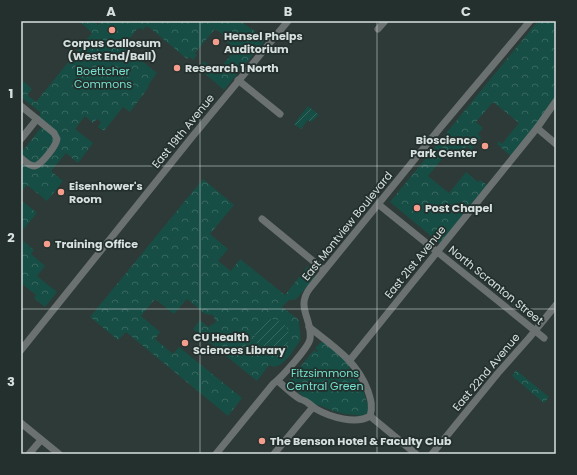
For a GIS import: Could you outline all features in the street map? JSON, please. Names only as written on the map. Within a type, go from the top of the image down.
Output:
[{"type":"street","name":"East 19th Avenue","points":[[21,350],[238,80],[288,21]]},
{"type":"street","points":[[378,29],[385,21]]},
{"type":"street","name":"East Montview Boulevard","points":[[216,454],[308,344],[310,337],[304,306],[304,298],[310,288],[530,21]]},
{"type":"street","points":[[238,80],[280,114]]},
{"type":"street","name":"East 21st Avenue","points":[[350,360],[537,128],[556,101]]},
{"type":"street","points":[[21,106],[55,134],[57,138],[56,144],[42,162],[37,165],[31,165],[21,158]]},
{"type":"street","points":[[21,139],[37,119]]},
{"type":"street","points":[[537,128],[556,144]]},
{"type":"street","name":"North Scranton Street","points":[[378,204],[544,338]]},
{"type":"street","points":[[262,219],[324,270]]},
{"type":"street","name":"East 22nd Avenue","points":[[432,454],[556,305]]},
{"type":"street","points":[[309,327],[350,360],[362,380],[370,398],[372,408],[370,416]]},
{"type":"street","points":[[278,381],[300,399],[326,414],[352,420],[363,419],[370,416]]},
{"type":"street","points":[[274,454],[313,407]]},
{"type":"street","points":[[370,416],[416,454]]},
{"type":"street","points":[[21,423],[59,454]]},
{"type":"street","points":[[29,454],[41,440]]},
{"type":"green space","name":"Boettcher Commons","points":[[79,21],[93,21],[98,25],[101,21],[240,21],[266,39],[224,90],[203,72],[204,70],[200,66],[204,61],[217,72],[234,51],[222,34],[215,29],[195,53],[197,55],[193,60],[189,57],[187,59],[150,28],[146,26],[143,30],[138,28],[124,46],[157,73],[130,112],[123,107],[104,131],[98,127],[101,122],[97,119],[93,123],[85,116],[75,129],[93,143],[78,163],[66,153],[51,171],[63,181],[47,201],[27,185],[21,193],[21,153],[39,130],[48,122],[44,121],[40,117],[40,112],[21,97],[21,79],[32,89],[27,95],[36,102],[92,33]]},
{"type":"green space","points":[[538,21],[556,21],[556,103],[513,158],[497,144],[499,141],[502,144],[519,123],[493,102],[476,122],[483,128],[478,134],[481,138],[471,150],[467,146],[459,154],[451,148],[428,176],[449,193],[466,172],[478,182],[480,180],[490,187],[443,246],[390,202]]},
{"type":"green space","points":[[308,106],[319,115],[311,122],[308,120],[301,129],[294,124]]},
{"type":"green space","points":[[203,179],[234,205],[210,234],[228,249],[218,261],[231,271],[240,259],[285,295],[308,266],[313,269],[314,268],[316,272],[314,278],[297,298],[289,300],[282,307],[299,320],[300,341],[282,363],[273,367],[269,365],[257,381],[193,329],[200,320],[208,327],[216,322],[213,315],[205,314],[187,299],[174,314],[155,299],[141,316],[160,332],[155,339],[173,354],[179,347],[242,398],[228,416],[126,332],[118,340],[90,317]]},
{"type":"green space","points":[[21,200],[37,213],[21,232]]},
{"type":"green space","points":[[21,239],[34,250],[31,254],[45,266],[37,276],[57,292],[45,307],[34,298],[36,295],[21,283]]},
{"type":"green space","points":[[269,319],[275,319],[284,324],[288,330],[288,342],[284,348],[275,353],[269,353],[260,348],[255,339],[255,333],[260,324]]},
{"type":"green space","name":"Fitzsimmons Central Green","points":[[321,342],[347,361],[350,366],[349,368],[360,384],[367,403],[369,403],[370,407],[368,406],[368,412],[364,416],[363,414],[361,417],[358,417],[358,415],[333,411],[319,405],[318,406],[291,387],[291,383],[290,385],[289,384],[289,381],[314,350],[317,352],[318,351],[315,348]]},
{"type":"green space","points":[[516,370],[549,397],[544,403],[512,376]]},
{"type":"place","name":"Corpus Callosum (West End/Ball)","points":[[112,30]]},
{"type":"place","name":"Hensel Phelps Auditorium","points":[[216,42]]},
{"type":"place","name":"Research 1 North","points":[[177,68]]},
{"type":"place","name":"Bioscience Park Center","points":[[485,146]]},
{"type":"place","name":"Eisenhower's Room","points":[[61,192]]},
{"type":"place","name":"Post Chapel","points":[[417,208]]},
{"type":"place","name":"Training Office","points":[[47,244]]},
{"type":"place","name":"CU Health Sciences Library","points":[[185,343]]},
{"type":"place","name":"The Benson Hotel & Faculty Club","points":[[262,441]]}]
